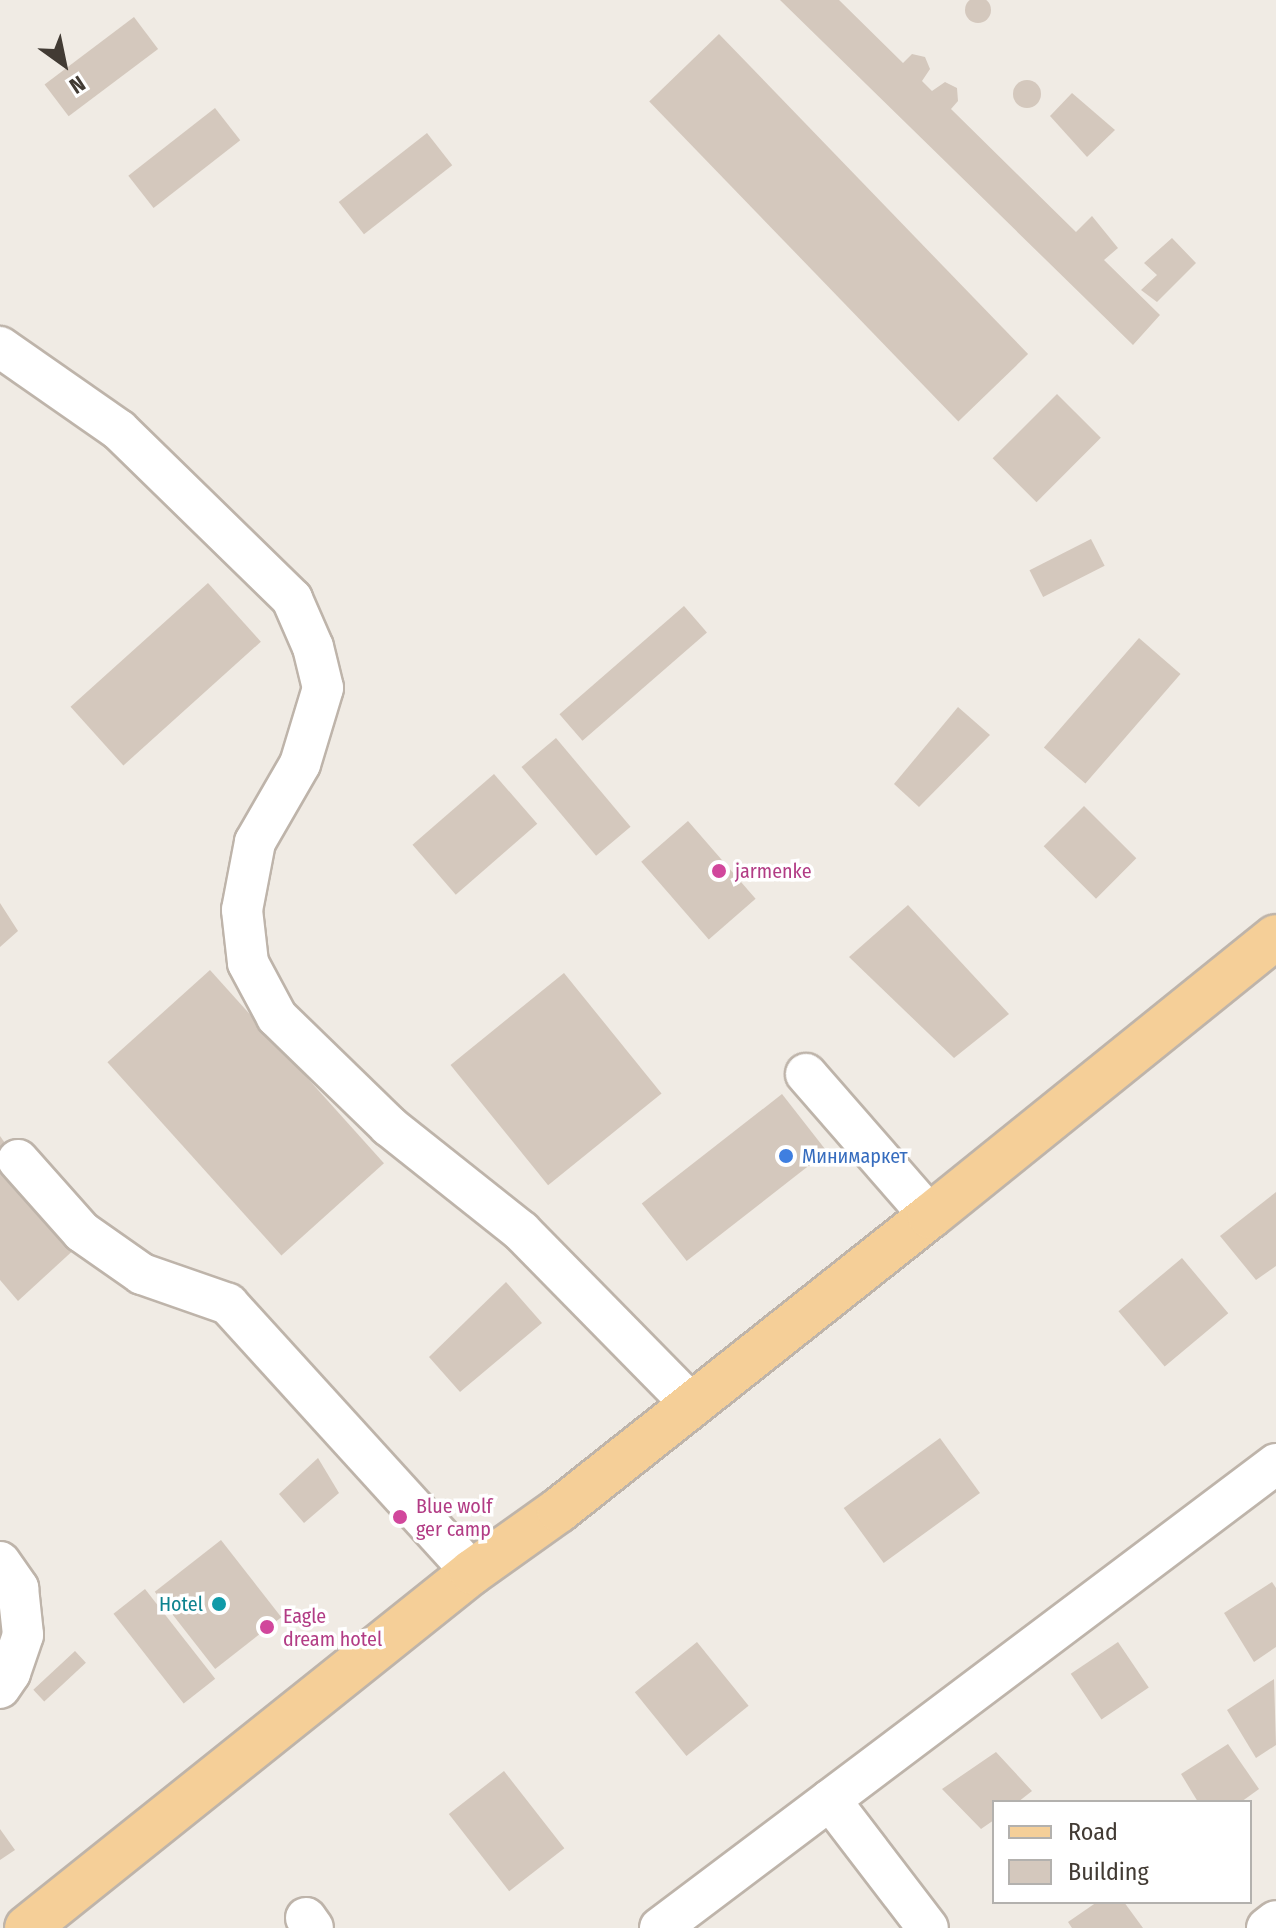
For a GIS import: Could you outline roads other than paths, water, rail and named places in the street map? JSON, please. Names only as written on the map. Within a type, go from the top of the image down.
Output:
[{"type":"main road","points":[[27,1928],[472,1572],[559,1510],[692,1405],[1276,937]]},
{"type":"street","points":[[0,347],[119,430],[292,599],[313,647],[323,688],[300,764],[255,842],[242,910],[248,963],[277,1017],[389,1126],[521,1231],[692,1405]]},
{"type":"street","points":[[806,1074],[930,1216]]},
{"type":"street","points":[[18,1160],[82,1232],[142,1274],[228,1304],[472,1572]]},
{"type":"street","points":[[660,1928],[1276,1464]]},
{"type":"street","points":[[0,1562],[18,1588],[23,1635],[10,1673],[0,1688]]},
{"type":"street","points":[[830,1800],[928,1928]]},
{"type":"street","points":[[1267,1928],[1276,1921]]},
{"type":"place","name":"jarmenke","points":[[719,871]]},
{"type":"place","name":"Минимаркет","points":[[786,1156]]},
{"type":"place","name":"Blue wolf ger camp","points":[[400,1517]]},
{"type":"place","name":"Hotel","points":[[219,1604]]},
{"type":"place","name":"Eagle dream hotel","points":[[267,1627]]}]
